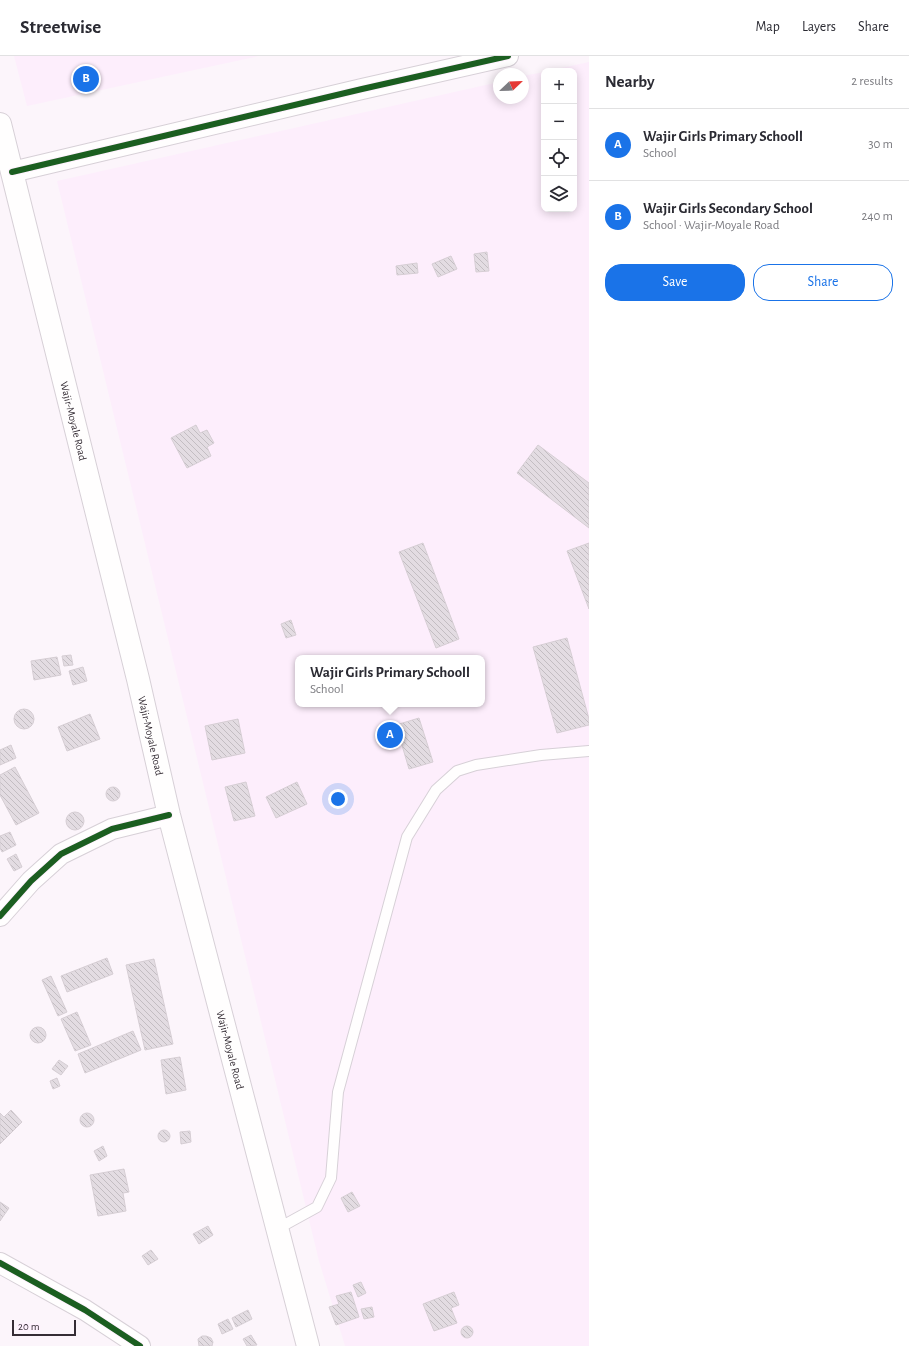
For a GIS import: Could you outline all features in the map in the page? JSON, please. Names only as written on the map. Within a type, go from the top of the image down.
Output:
[{"type":"main road","name":"Wajir-Moyale Road","points":[[0,124],[138,679],[169,815],[308,1346]]},
{"type":"street","points":[[12,172],[362,88],[508,56]]},
{"type":"street","points":[[0,916],[31,881],[61,854],[112,829],[169,815]]},
{"type":"street","points":[[0,1263],[84,1310],[140,1346]]},
{"type":"lane","points":[[277,1229],[317,1207],[331,1178],[338,1092],[407,837],[436,790],[457,771],[476,765],[541,755],[589,751]]},
{"type":"shaded area","points":[[14,56],[259,56],[27,106]]},
{"type":"shaded area","points":[[589,62],[589,1346],[345,1346],[319,1261],[57,181],[493,83],[493,104],[529,104],[529,75],[541,73],[541,212],[577,212],[577,68],[561,68]]},
{"type":"building","points":[[487,252],[489,271],[476,272],[474,254]]},
{"type":"building","points":[[451,256],[457,269],[438,277],[432,264]]},
{"type":"building","points":[[417,263],[418,273],[397,275],[396,266]]},
{"type":"building","points":[[196,425],[200,433],[207,430],[214,443],[207,447],[211,456],[187,468],[171,438]]},
{"type":"building","points":[[538,445],[589,483],[589,528],[517,473]]},
{"type":"building","points":[[423,543],[459,639],[436,648],[399,552]]},
{"type":"building","points":[[589,543],[589,609],[567,551]]},
{"type":"building","points":[[291,620],[296,635],[286,638],[281,624]]},
{"type":"building","points":[[567,638],[589,719],[589,725],[557,733],[533,647]]},
{"type":"building","points":[[71,655],[73,665],[64,666],[62,656]]},
{"type":"building","points":[[57,657],[61,675],[34,680],[31,661]]},
{"type":"building","points":[[83,667],[87,681],[73,685],[69,671]]},
{"type":"building","points":[[24,709],[31,712],[34,719],[31,726],[24,729],[17,726],[14,719],[17,712]]},
{"type":"building","points":[[90,714],[100,739],[67,751],[58,727]]},
{"type":"building","points":[[419,718],[433,762],[409,769],[396,725]]},
{"type":"building","points":[[238,719],[245,753],[212,760],[205,726]]},
{"type":"building","points":[[11,745],[16,758],[0,765],[0,750]]},
{"type":"building","points":[[15,767],[39,813],[16,825],[0,795],[0,775]]},
{"type":"building","points":[[246,782],[255,816],[234,821],[225,787]]},
{"type":"building","points":[[297,782],[307,804],[276,818],[266,797]]},
{"type":"building","points":[[110,787],[116,787],[120,791],[120,797],[116,801],[110,801],[106,797],[106,791]]},
{"type":"building","points":[[75,812],[81,815],[84,821],[81,827],[75,830],[69,827],[66,821],[69,815]]},
{"type":"building","points":[[10,832],[16,845],[2,852],[0,848],[0,836]]},
{"type":"building","points":[[16,854],[22,867],[14,871],[7,859]]},
{"type":"building","points":[[107,958],[113,974],[67,992],[61,976]]},
{"type":"building","points":[[154,959],[173,1044],[145,1050],[126,965]]},
{"type":"building","points":[[51,976],[67,1012],[58,1016],[42,980]]},
{"type":"building","points":[[77,1012],[91,1045],[75,1051],[61,1019]]},
{"type":"building","points":[[38,1027],[44,1029],[46,1035],[44,1041],[38,1043],[32,1041],[30,1035],[32,1029]]},
{"type":"building","points":[[133,1031],[141,1050],[85,1073],[78,1054]]},
{"type":"building","points":[[180,1057],[186,1090],[166,1094],[161,1060]]},
{"type":"building","points":[[59,1060],[68,1066],[61,1075],[52,1069]]},
{"type":"building","points":[[57,1078],[60,1086],[53,1089],[50,1081]]},
{"type":"building","points":[[11,1110],[22,1122],[0,1144],[0,1113],[4,1117]]},
{"type":"building","points":[[87,1113],[92,1115],[94,1120],[92,1125],[87,1127],[82,1125],[80,1120],[82,1115]]},
{"type":"building","points":[[162,1130],[166,1130],[170,1136],[166,1142],[162,1142],[158,1138],[158,1134]]},
{"type":"building","points":[[190,1131],[191,1142],[181,1144],[180,1132]]},
{"type":"building","points":[[103,1146],[107,1156],[99,1161],[94,1151]]},
{"type":"building","points":[[124,1169],[129,1192],[123,1193],[126,1211],[98,1216],[90,1175]]},
{"type":"building","points":[[352,1192],[360,1206],[348,1212],[341,1198]]},
{"type":"building","points":[[0,1202],[9,1208],[0,1221]]},
{"type":"building","points":[[208,1226],[213,1235],[199,1244],[193,1234]]},
{"type":"building","points":[[151,1250],[158,1259],[148,1265],[142,1256]]},
{"type":"building","points":[[361,1282],[366,1293],[358,1297],[353,1285]]},
{"type":"building","points":[[351,1292],[359,1317],[336,1325],[329,1307],[339,1304],[336,1296]]},
{"type":"building","points":[[454,1292],[459,1305],[451,1308],[457,1323],[434,1331],[423,1304]]},
{"type":"building","points":[[372,1307],[374,1317],[364,1319],[361,1309]]},
{"type":"building","points":[[248,1310],[252,1319],[236,1327],[232,1318]]},
{"type":"building","points":[[228,1319],[233,1329],[222,1334],[218,1324]]},
{"type":"building","points":[[467,1326],[471,1328],[473,1332],[471,1336],[467,1338],[463,1336],[461,1332],[463,1328]]},
{"type":"building","points":[[251,1335],[257,1345],[247,1346],[243,1339]]},
{"type":"building","points":[[202,1336],[211,1338],[213,1342],[212,1346],[199,1346],[198,1339]]},
{"type":"cycle path","points":[[12,172],[508,56]]},
{"type":"cycle path","points":[[0,916],[31,881],[61,854],[112,829],[169,815]]},
{"type":"cycle path","points":[[0,1263],[85,1310],[140,1346]]},
{"type":"place","name":"Wajir Girls Secondary School","points":[[86,79]]},
{"type":"place","name":"Wajir Girls Primary Schooll","points":[[390,735]]}]
